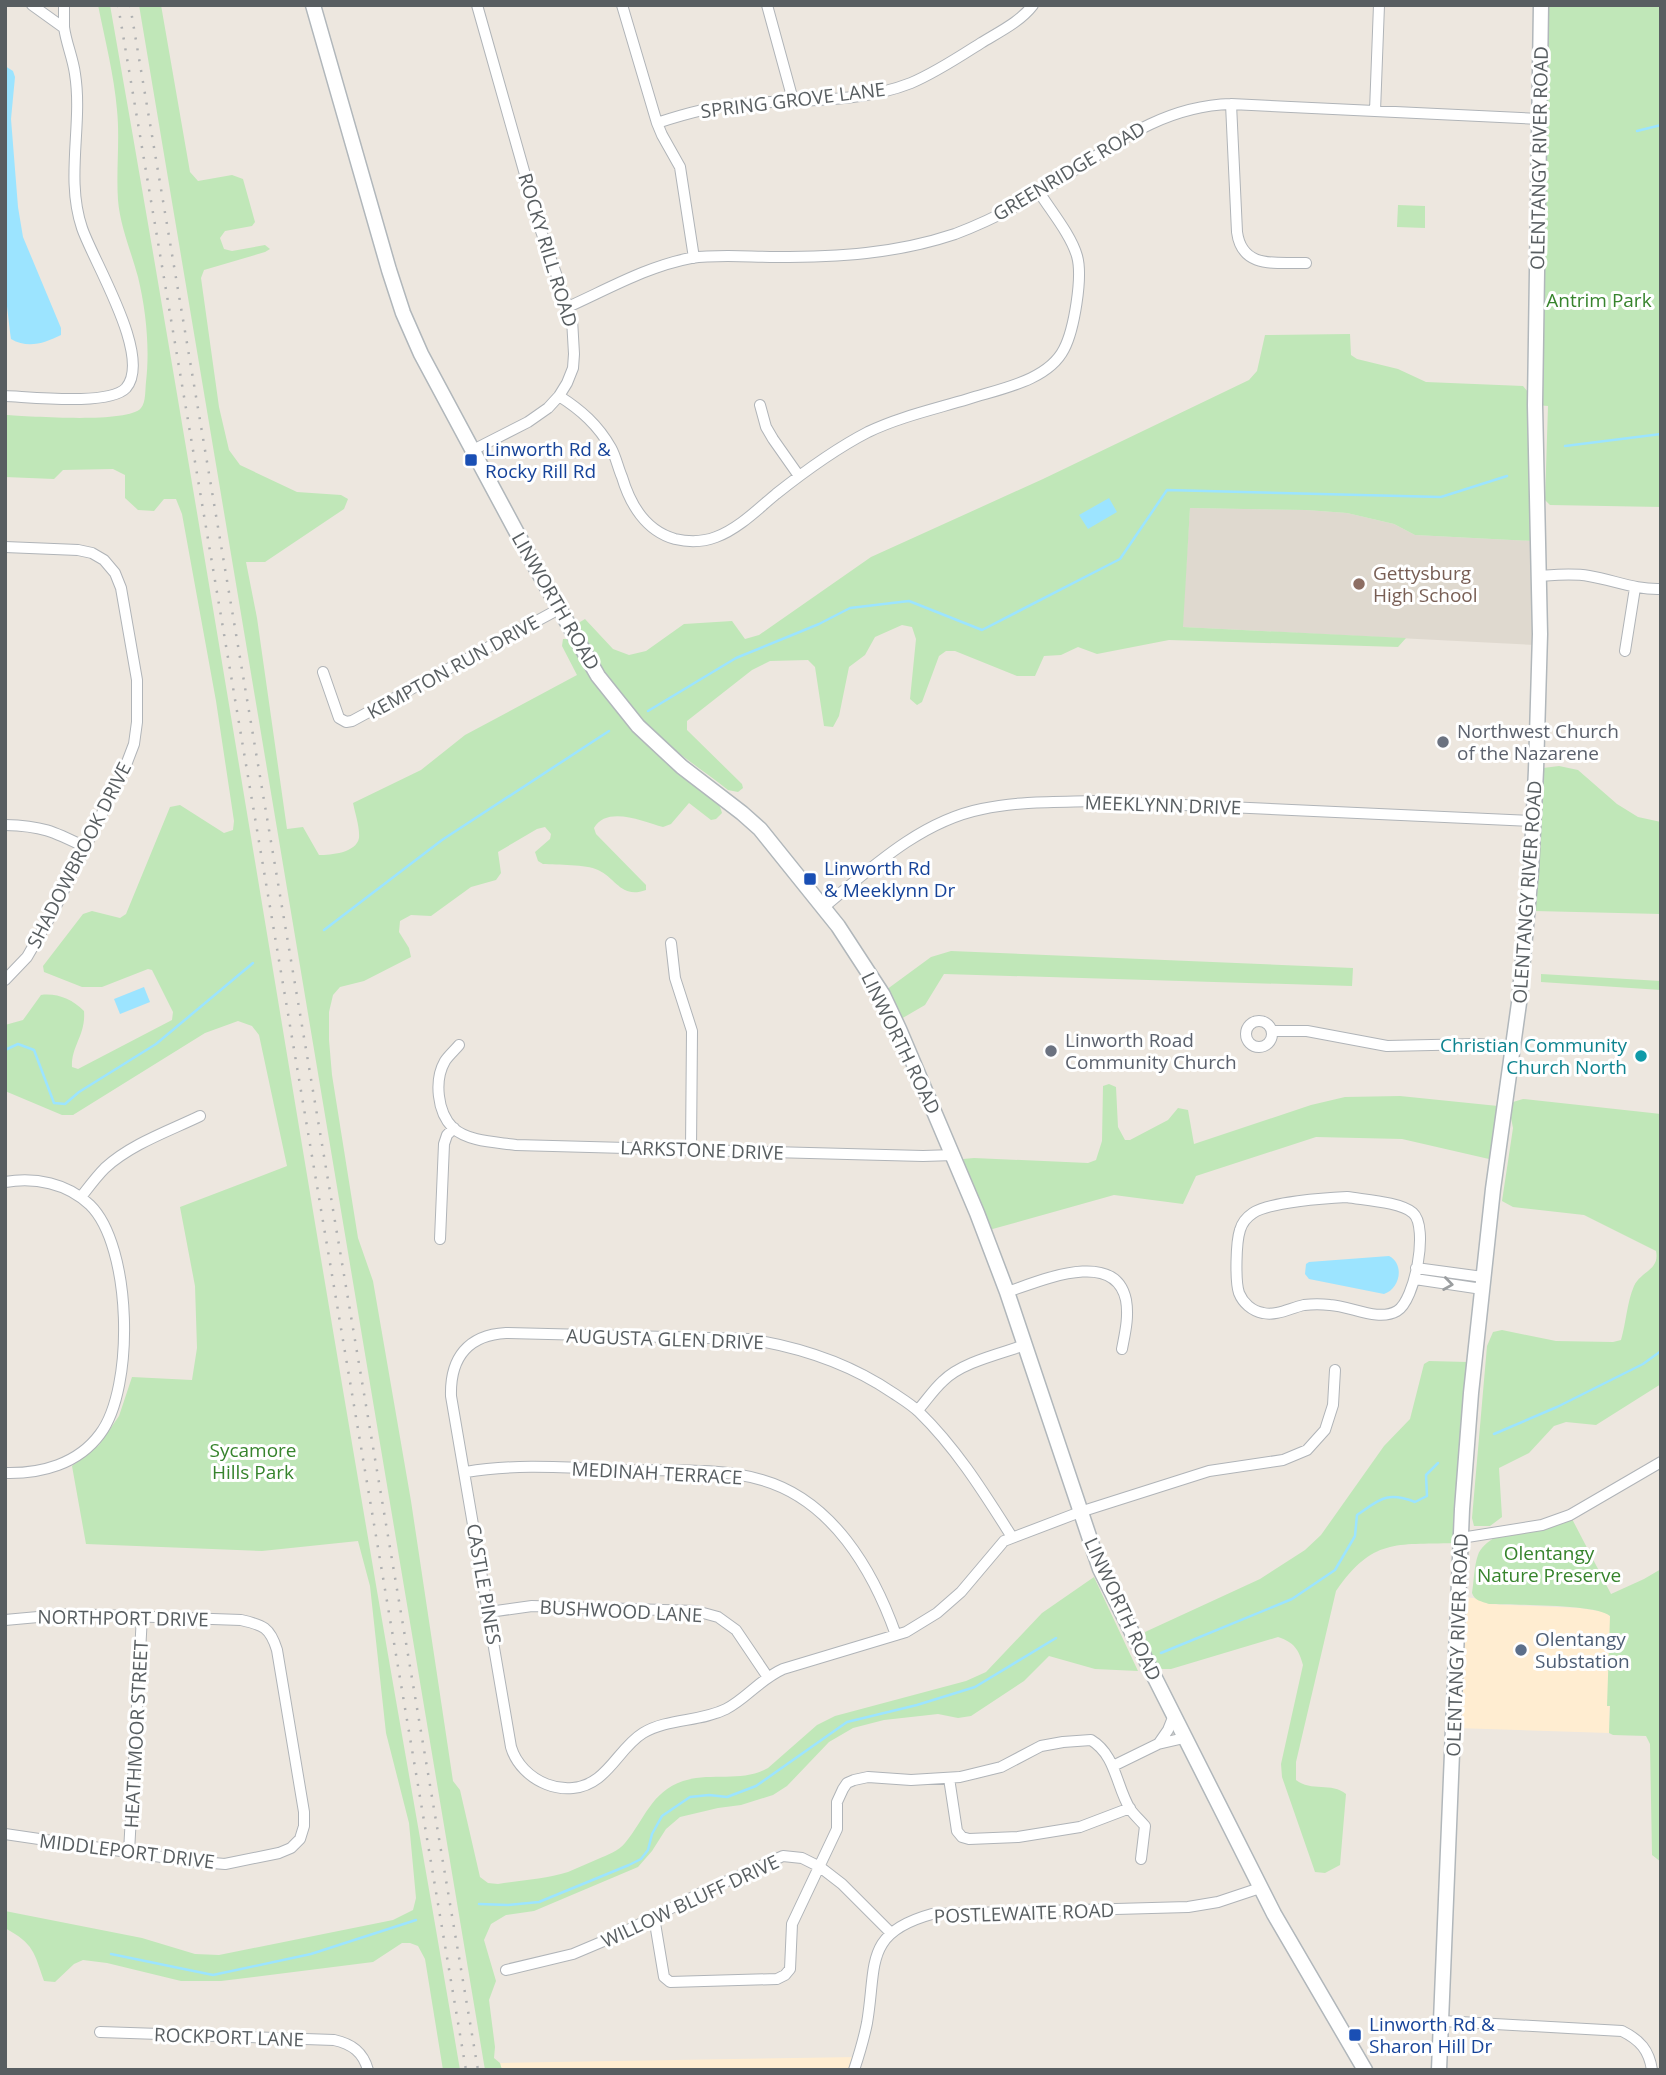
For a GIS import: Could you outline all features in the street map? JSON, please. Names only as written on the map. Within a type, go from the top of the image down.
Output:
[{"type":"main road","name":"LINWORTH ROAD","points":[[313,5],[389,270],[421,355],[598,676],[638,726],[682,767],[760,829],[824,906],[883,995],[954,1155],[1007,1292],[1100,1569],[1260,1888],[1363,2069]]},
{"type":"main road","name":"OLENTANGY RIVER ROAD","points":[[1439,2070],[1461,1538],[1470,1406],[1493,1189],[1523,962],[1539,702],[1535,394],[1541,5]]},
{"type":"street","points":[[32,5],[64,28]]},
{"type":"street","points":[[5,396],[92,399],[117,394],[127,387],[131,366],[128,333],[82,229],[75,204],[75,74],[64,28],[64,5]]},
{"type":"street","name":"ROCKY RILL ROAD","points":[[473,450],[539,416],[559,396],[573,368],[574,354],[572,319],[541,231],[477,5]]},
{"type":"street","points":[[622,5],[657,122],[680,167],[694,258]]},
{"type":"street","points":[[767,5],[793,100]]},
{"type":"street","name":"SPRING GROVE LANE","points":[[657,122],[738,104],[868,94],[911,83],[1007,27],[1027,13],[1033,5]]},
{"type":"street","points":[[1376,111],[1378,5]]},
{"type":"street","points":[[1231,104],[1237,232],[1241,247],[1252,258],[1261,262],[1306,263]]},
{"type":"street","name":"GREENRIDGE ROAD","points":[[568,307],[669,263],[694,258],[835,257],[889,251],[954,234],[1039,192],[1136,130],[1163,117],[1198,107],[1231,104],[1540,119]]},
{"type":"street","points":[[559,396],[588,416],[600,431],[612,450],[636,510],[645,521],[674,538],[702,541],[717,537],[733,529],[816,463],[869,432],[919,414],[1018,385],[1044,372],[1063,351],[1074,319],[1079,272],[1077,255],[1070,240],[1039,192]]},
{"type":"street","points":[[760,405],[772,439],[799,476]]},
{"type":"street","name":"SHADOWBROOK DRIVE","points":[[5,547],[92,553],[104,560],[114,573],[121,588],[136,680],[137,722],[134,744],[126,765],[53,912],[27,957],[5,980]]},
{"type":"street","points":[[1538,576],[1576,574],[1635,588],[1661,589]]},
{"type":"street","points":[[1625,651],[1635,588]]},
{"type":"street","name":"KEMPTON RUN DRIVE","points":[[323,672],[339,718],[346,722],[352,721],[559,609]]},
{"type":"street","name":"MEEKLYNN DRIVE","points":[[824,906],[873,866],[942,822],[980,809],[1026,802],[1094,801],[1533,821]]},
{"type":"street","points":[[5,825],[32,825],[48,829],[85,847]]},
{"type":"street","points":[[671,943],[675,978],[692,1031],[691,1149]]},
{"type":"street","points":[[1272,1031],[1307,1031],[1387,1046],[1512,1046]]},
{"type":"street","points":[[440,1239],[443,1144],[454,1128],[445,1115],[438,1091],[439,1078],[446,1060],[459,1045]]},
{"type":"street","points":[[81,1198],[105,1168],[118,1158],[201,1116]]},
{"type":"street","name":"LARKSTONE DRIVE","points":[[454,1128],[484,1141],[516,1144],[954,1155]]},
{"type":"street","points":[[5,1182],[46,1182],[81,1198],[99,1216],[106,1229],[121,1279],[124,1347],[115,1403],[100,1435],[75,1457],[44,1470],[5,1474]]},
{"type":"street","points":[[1347,1197],[1401,1207],[1412,1212],[1420,1227],[1416,1268],[1407,1301],[1396,1312],[1380,1315],[1330,1304],[1305,1305],[1282,1312],[1263,1313],[1247,1305],[1239,1293],[1238,1240],[1244,1222],[1258,1211],[1347,1197]]},
{"type":"street","points":[[1416,1268],[1483,1283]]},
{"type":"street","points":[[1007,1292],[1065,1273],[1100,1273],[1111,1278],[1119,1284],[1126,1302],[1122,1349]]},
{"type":"street","points":[[1415,1279],[1483,1283]]},
{"type":"street","name":"AUGUSTA GLEN DRIVE","points":[[457,1360],[469,1345],[496,1334],[748,1339],[807,1352],[855,1369],[918,1410],[962,1461],[1012,1537]]},
{"type":"street","points":[[918,1410],[954,1372],[1025,1345]]},
{"type":"street","name":"CASTLE PINES","points":[[457,1360],[452,1377],[451,1396],[514,1756],[525,1772],[554,1787],[581,1786],[595,1781],[642,1733],[654,1727],[726,1709],[767,1676]]},
{"type":"street","points":[[767,1676],[800,1662],[920,1625],[961,1592],[998,1546],[1012,1537],[1080,1512],[1209,1471],[1283,1460],[1307,1450],[1325,1430],[1333,1405],[1335,1370]]},
{"type":"street","points":[[1461,1538],[1542,1525],[1570,1515],[1661,1462]]},
{"type":"street","name":"MEDINAH TERRACE","points":[[466,1472],[501,1466],[714,1472],[763,1480],[797,1496],[831,1521],[880,1594],[896,1634]]},
{"type":"street","name":"BUSHWOOD LANE","points":[[489,1612],[532,1606],[696,1611],[718,1617],[736,1630],[767,1676]]},
{"type":"street","name":"NORTHPORT DRIVE","points":[[5,1620],[71,1614],[241,1620],[261,1625],[270,1632],[275,1641],[304,1812]]},
{"type":"street","name":"HEATHMOOR STREET","points":[[129,1852],[142,1616]]},
{"type":"street","points":[[1158,1744],[1174,1716]]},
{"type":"street","points":[[1112,1766],[1158,1744],[1185,1738]]},
{"type":"street","points":[[654,1917],[664,1977],[670,1982],[777,1979],[790,1969],[792,1924],[837,1829],[837,1802],[848,1783],[868,1777],[911,1780],[949,1778],[1001,1767],[1041,1746],[1085,1740],[1096,1743],[1112,1766],[1130,1808],[1145,1826],[1142,1859]]},
{"type":"street","points":[[949,1778],[957,1831],[962,1837],[969,1839],[1018,1837],[1080,1827],[1130,1808]]},
{"type":"street","name":"MIDDLEPORT DRIVE","points":[[5,1834],[225,1864],[291,1848],[300,1839],[304,1812]]},
{"type":"street","name":"WILLOW BLUFF DRIVE","points":[[506,1970],[573,1954],[775,1858],[791,1856],[820,1867],[842,1884],[891,1933]]},
{"type":"street","name":"POSTLEWAITE ROAD","points":[[891,1933],[904,1923],[932,1914],[1188,1907],[1218,1902],[1260,1888]]},
{"type":"street","points":[[854,2070],[867,2025],[873,1964],[880,1947],[891,1933]]},
{"type":"street","points":[[1442,2021],[1622,2031],[1643,2044],[1651,2060],[1652,2070]]},
{"type":"street","name":"ROCKPORT LANE","points":[[100,2032],[334,2040],[356,2049],[364,2057],[368,2070]]},
{"type":"shaded area","name":"Gettysburg High School","points":[[1190,508],[1347,513],[1394,524],[1415,535],[1533,541],[1535,645],[1182,627]]},
{"type":"shaded area","points":[[1460,1597],[1474,1598],[1489,1604],[1580,1608],[1605,1612],[1612,1618],[1609,1733],[1455,1728]]},
{"type":"shaded area","points":[[858,2057],[853,2070],[502,2070],[500,2063]]},
{"type":"green space","name":"Sycamore Hills Park","points":[[98,5],[110,5],[460,2070],[443,2070],[425,1959],[418,1946],[410,1943],[402,1943],[373,1962],[221,1981],[181,1981],[83,1960],[74,1964],[55,1982],[44,1981],[32,1950],[22,1939],[5,1928],[5,1911],[142,1938],[195,1954],[219,1955],[393,1920],[413,1910],[416,1898],[409,1823],[386,1733],[370,1586],[358,1541],[262,1551],[86,1544],[72,1466],[99,1445],[119,1416],[132,1377],[192,1380],[197,1348],[195,1286],[180,1207],[287,1166],[259,1035],[252,1026],[238,1021],[205,1033],[73,1115],[62,1115],[5,1091],[5,1025],[23,1020],[41,995],[64,998],[84,1011],[83,1027],[72,1060],[72,1067],[78,1069],[172,1020],[173,1012],[152,970],[148,969],[102,987],[82,987],[44,972],[43,966],[83,914],[92,911],[120,918],[126,914],[170,807],[180,805],[224,833],[233,830],[234,821],[216,701],[182,514],[176,499],[164,499],[154,511],[138,510],[125,498],[125,475],[113,469],[63,470],[54,479],[5,477],[5,415],[77,418],[118,416],[141,408],[145,399],[148,356],[145,316],[138,277],[119,210],[117,110]]},
{"type":"green space","points":[[139,5],[161,5],[190,172],[198,181],[232,175],[243,179],[255,222],[252,226],[225,231],[220,238],[224,249],[232,251],[265,245],[270,249],[204,270],[201,278],[219,407],[229,450],[240,465],[297,492],[341,495],[348,499],[344,509],[265,562],[246,562],[257,618],[287,829],[303,827],[319,855],[342,852],[353,847],[359,834],[353,803],[421,770],[465,735],[577,675],[562,646],[563,639],[569,639],[604,692],[644,742],[675,770],[715,799],[722,813],[711,820],[689,803],[671,824],[663,827],[617,816],[600,821],[594,828],[596,834],[646,885],[646,890],[638,892],[625,890],[593,868],[543,864],[538,861],[535,852],[550,839],[551,834],[545,827],[537,829],[498,852],[501,873],[496,880],[471,887],[431,916],[411,915],[400,921],[399,932],[411,957],[364,981],[340,987],[333,995],[329,1012],[332,1075],[358,1238],[373,1281],[411,1501],[453,1781],[460,1790],[480,1877],[488,1883],[498,1884],[568,1872],[620,1848],[656,1799],[672,1786],[694,1778],[758,1772],[768,1768],[817,1725],[835,1716],[966,1681],[986,1672],[1042,1613],[1094,1577],[1138,1671],[1095,1669],[1049,1656],[1024,1681],[971,1716],[958,1718],[938,1714],[884,1720],[853,1728],[829,1742],[787,1786],[773,1795],[741,1805],[680,1817],[666,1829],[638,1867],[534,1911],[506,1915],[491,1924],[484,1940],[496,1981],[489,2000],[494,2058],[500,2063],[502,2070],[485,2070]]},
{"type":"green space","name":"Antrim Park","points":[[1541,5],[1661,5],[1661,507],[1550,505],[1545,500],[1548,406],[1535,405]]},
{"type":"green space","points":[[1398,205],[1425,206],[1425,228],[1397,227]]},
{"type":"green space","points":[[1350,334],[1351,355],[1357,359],[1398,369],[1426,382],[1523,386],[1529,393],[1533,541],[1415,535],[1394,524],[1347,513],[1190,508],[1183,627],[1406,638],[1398,647],[1169,640],[1097,654],[1078,647],[1061,655],[1044,656],[1035,676],[1017,676],[955,651],[946,651],[939,656],[922,702],[917,705],[910,699],[916,639],[912,627],[902,625],[875,637],[865,655],[849,667],[839,716],[833,727],[824,726],[815,667],[808,660],[770,661],[752,670],[687,721],[687,730],[742,784],[743,788],[738,792],[728,790],[646,725],[613,684],[575,625],[585,619],[613,649],[629,655],[646,651],[684,624],[732,621],[745,639],[759,635],[871,557],[1043,479],[1249,380],[1257,371],[1265,335]]},
{"type":"green space","points":[[1559,766],[1578,770],[1617,804],[1638,817],[1661,822],[1661,914],[1534,911],[1543,768]]},
{"type":"green space","points":[[951,951],[1353,968],[1352,986],[944,974],[925,1005],[901,1019],[886,990],[931,957]]},
{"type":"green space","points":[[1541,974],[1661,981],[1661,990],[1541,982]]},
{"type":"green space","points":[[1109,1084],[1116,1087],[1118,1127],[1125,1140],[1130,1140],[1168,1120],[1178,1108],[1188,1110],[1194,1144],[1311,1105],[1345,1097],[1400,1096],[1498,1106],[1489,1159],[1402,1139],[1316,1137],[1196,1176],[1183,1204],[1114,1195],[989,1230],[963,1159],[1088,1163],[1096,1160],[1102,1141],[1103,1086]]},
{"type":"green space","points":[[1523,1099],[1661,1114],[1661,1384],[1596,1425],[1566,1422],[1554,1426],[1529,1453],[1499,1468],[1502,1517],[1490,1526],[1474,1526],[1472,1518],[1487,1346],[1493,1332],[1502,1330],[1556,1341],[1621,1340],[1634,1286],[1653,1266],[1656,1257],[1656,1251],[1584,1215],[1513,1207],[1502,1201],[1513,1128],[1513,1102]]},
{"type":"green space","points":[[1429,1361],[1468,1362],[1454,1543],[1400,1545],[1374,1553],[1349,1574],[1336,1591],[1296,1762],[1296,1780],[1302,1784],[1334,1788],[1346,1794],[1340,1865],[1325,1873],[1315,1872],[1282,1777],[1281,1764],[1303,1665],[1295,1647],[1278,1637],[1171,1669],[1159,1669],[1146,1642],[1145,1632],[1260,1579],[1305,1550],[1321,1535],[1384,1446],[1410,1419],[1424,1364]]},
{"type":"green space","name":"Olentangy Nature Preserve","points":[[1570,1515],[1611,1594],[1661,1569],[1661,1862],[1652,1855],[1650,1744],[1646,1736],[1609,1733],[1610,1706],[1607,1706],[1610,1616],[1572,1607],[1489,1604],[1477,1599],[1472,1593],[1478,1555],[1484,1546],[1518,1528]]},
{"type":"water","points":[[5,66],[13,71],[15,77],[11,119],[23,237],[61,328],[61,335],[36,344],[24,344],[11,339],[5,289]]},
{"type":"water","points":[[1109,498],[1117,512],[1088,529],[1079,515]]},
{"type":"water","points":[[144,987],[150,1002],[120,1014],[114,999]]},
{"type":"water","points":[[1389,1256],[1399,1270],[1394,1287],[1384,1294],[1309,1279],[1305,1274],[1306,1264],[1309,1262]]},
{"type":"waterway","points":[[1637,131],[1661,125]]},
{"type":"waterway","points":[[1565,446],[1661,434]]},
{"type":"waterway","points":[[648,711],[736,658],[819,624],[850,608],[909,601],[982,630],[1120,559],[1167,490],[1441,497],[1507,476]]},
{"type":"waterway","points":[[324,930],[442,840],[609,731]]},
{"type":"waterway","points":[[5,1050],[18,1044],[34,1050],[54,1103],[65,1104],[79,1092],[156,1044],[253,963]]},
{"type":"waterway","points":[[1494,1434],[1557,1407],[1643,1364],[1661,1351]]},
{"type":"waterway","points":[[1161,1653],[1292,1599],[1335,1570],[1355,1536],[1357,1515],[1384,1498],[1397,1497],[1415,1502],[1427,1496],[1426,1475],[1438,1463]]},
{"type":"waterway","points":[[479,1904],[539,1902],[629,1865],[641,1859],[648,1850],[652,1834],[662,1816],[690,1797],[727,1797],[756,1786],[847,1722],[975,1687],[1056,1638]]},
{"type":"waterway","points":[[111,1954],[213,1975],[311,1954],[416,1920]]},
{"type":"railway","points":[[118,5],[466,2070]]},
{"type":"railway","points":[[130,5],[478,2070]]},
{"type":"place","name":"Linworth Rd & Rocky Rill Rd","points":[[471,460]]},
{"type":"place","name":"Gettysburg High School","points":[[1359,584]]},
{"type":"place","name":"Northwest Church of the Nazarene","points":[[1443,742]]},
{"type":"place","name":"Linworth Rd & Meeklynn Dr","points":[[810,879]]},
{"type":"place","name":"Linworth Road Community Church","points":[[1051,1051]]},
{"type":"place","name":"Christian Community Church North","points":[[1641,1056]]},
{"type":"place","name":"Olentangy Substation","points":[[1521,1650]]},
{"type":"place","name":"Linworth Rd & Sharon Hill Dr","points":[[1355,2035]]}]
